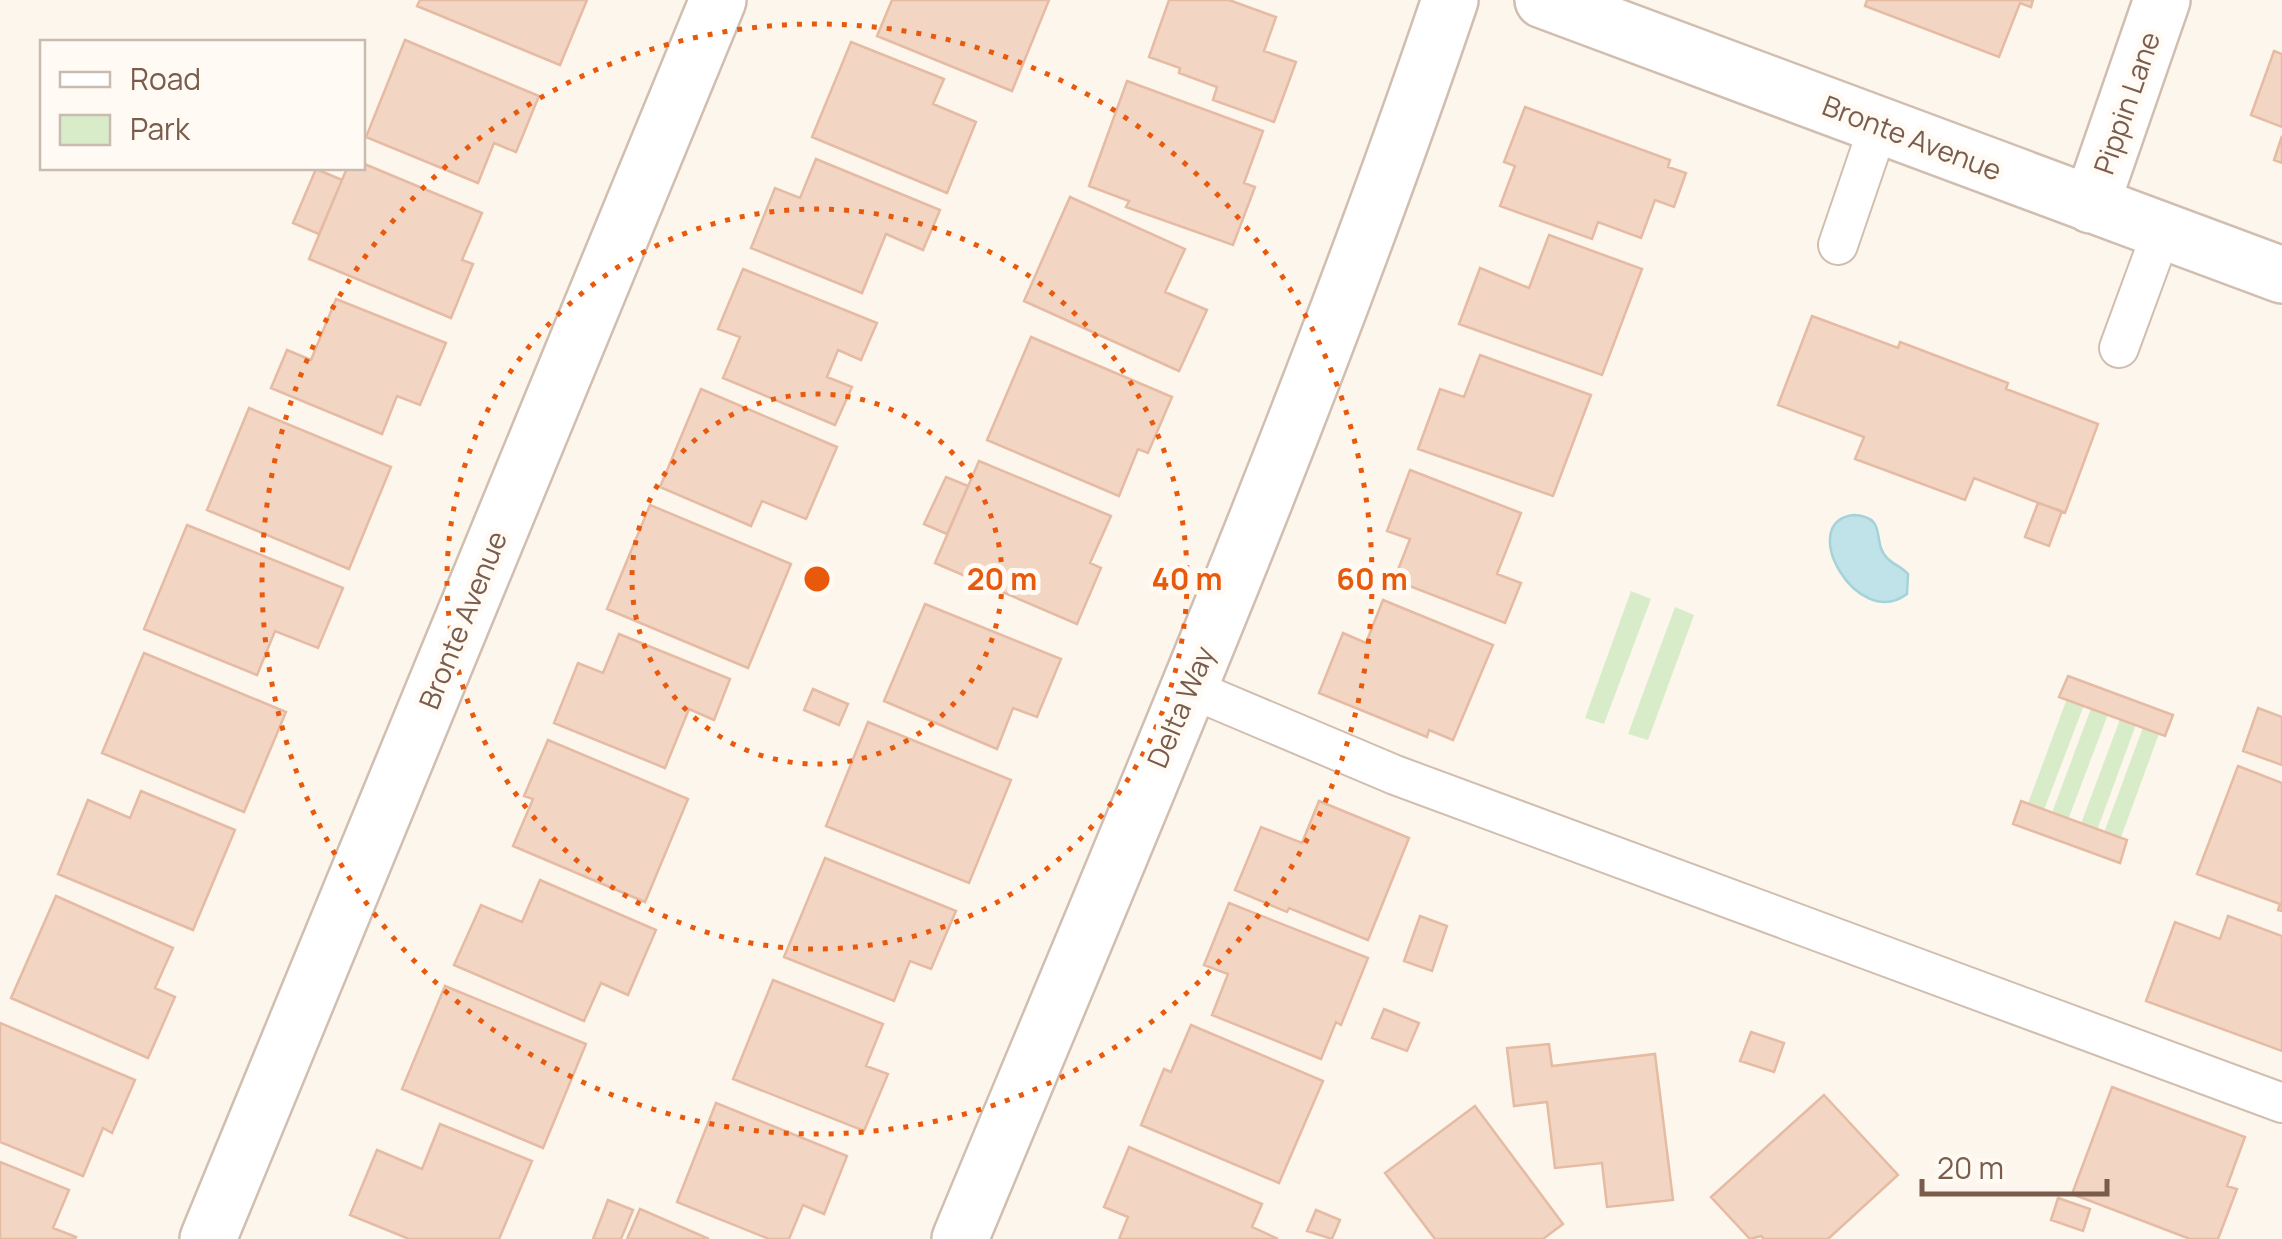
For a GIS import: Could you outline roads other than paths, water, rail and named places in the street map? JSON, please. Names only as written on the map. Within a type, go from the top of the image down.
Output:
[{"type":"street","name":"Bronte Avenue","points":[[208,1239],[718,0]]},
{"type":"street","name":"Delta Way","points":[[960,1239],[1305,399],[1450,0]]},
{"type":"street","name":"Bronte Avenue","points":[[1543,0],[2282,275]]},
{"type":"street","name":"Pippin Lane","points":[[2091,205],[2162,0]]},
{"type":"lane","points":[[1838,245],[1878,125]]},
{"type":"lane","points":[[2120,348],[2162,231]]},
{"type":"lane","points":[[1188,688],[1395,775],[2282,1103]]},
{"type":"water","points":[[1854,515],[1876,525],[1882,552],[1908,574],[1907,594],[1888,602],[1869,599],[1840,571],[1830,535],[1837,522]]}]
